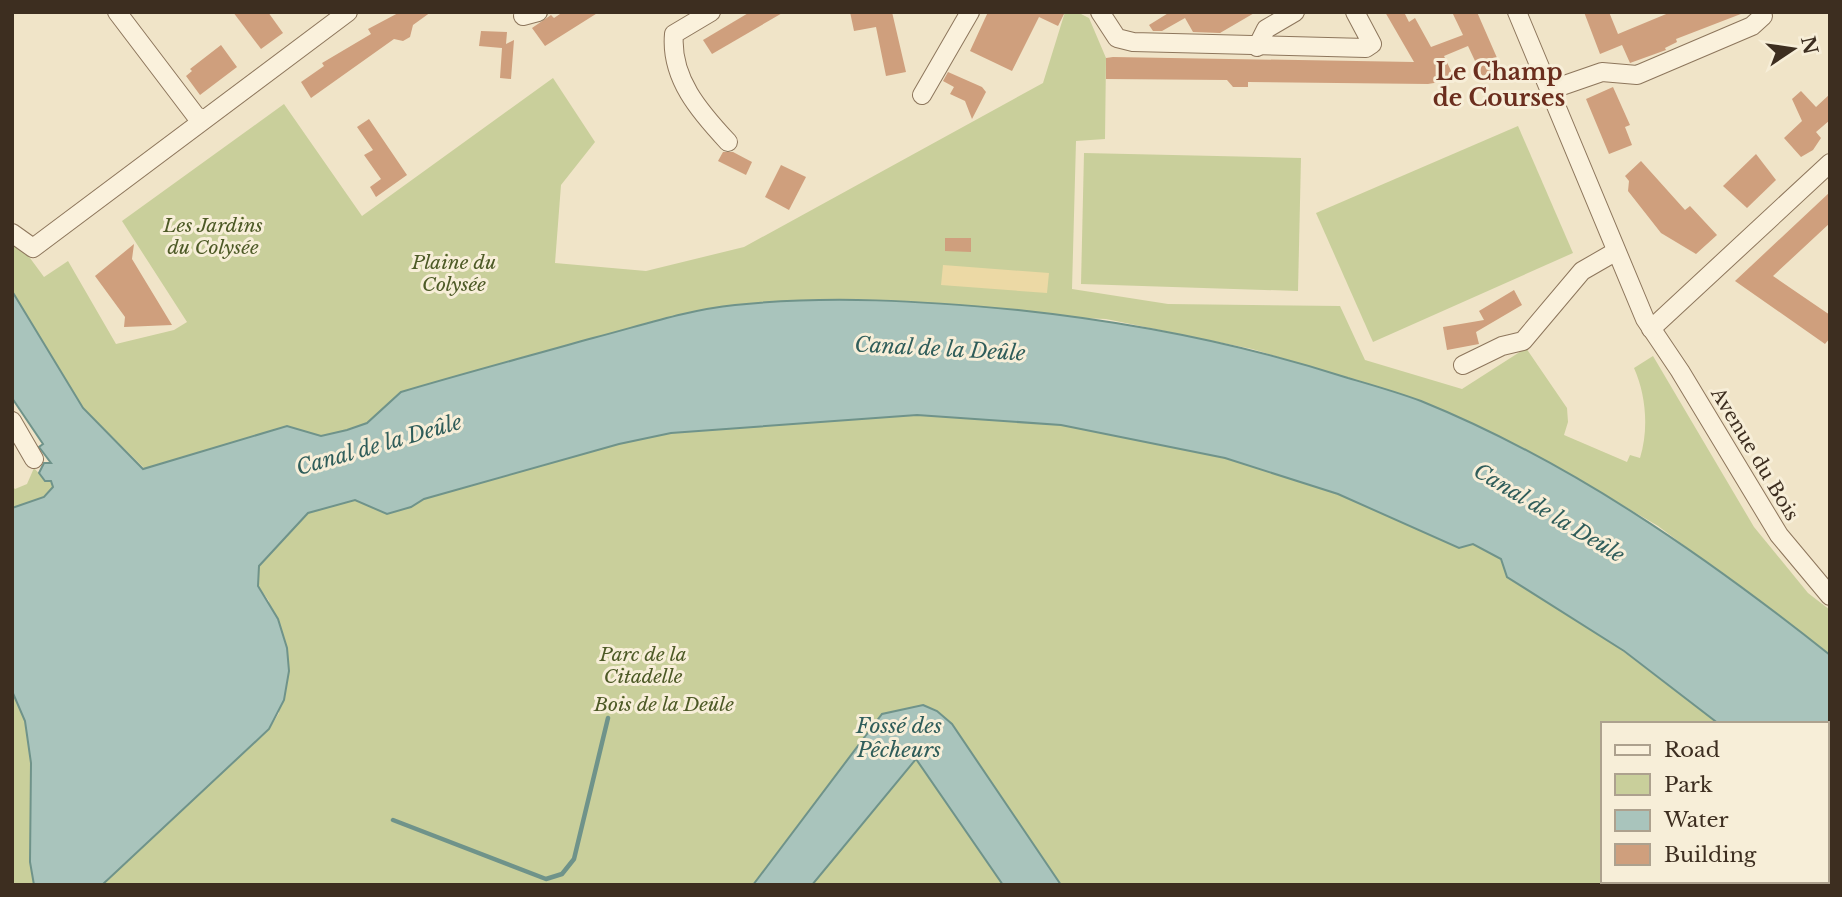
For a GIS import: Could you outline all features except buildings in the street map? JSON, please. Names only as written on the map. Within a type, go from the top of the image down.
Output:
[{"type":"street","points":[[117,12],[196,116],[204,119]]},
{"type":"street","points":[[12,233],[33,248],[348,12]]},
{"type":"street","points":[[711,12],[674,34],[673,45],[681,78],[699,111],[728,142]]},
{"type":"street","points":[[922,95],[970,12]]},
{"type":"street","points":[[1100,12],[1110,32],[1122,40],[1257,47],[1366,48],[1372,44],[1355,12]]},
{"type":"street","points":[[1257,47],[1266,29],[1295,12]]},
{"type":"street","name":"Avenue du Bois","points":[[1517,12],[1615,252],[1651,329],[1680,371],[1779,535],[1830,596]]},
{"type":"street","points":[[1550,90],[1602,72],[1637,75],[1752,26],[1763,16]]},
{"type":"street","points":[[1651,329],[1830,163]]},
{"type":"street","points":[[1463,365],[1502,346],[1523,341],[1582,271],[1615,252]]},
{"type":"street","points":[[12,421],[34,459]]},
{"type":"green space","name":"Plaine du Colysée","points":[[1065,12],[1077,12],[1089,18],[1106,58],[1105,139],[1076,141],[1072,289],[1168,304],[1340,306],[1365,360],[1462,389],[1526,348],[1567,408],[1568,422],[1564,435],[1627,462],[1630,455],[1640,458],[1645,436],[1644,401],[1634,368],[1653,356],[1754,527],[1808,593],[1830,610],[1830,655],[1658,526],[1573,476],[1460,418],[1416,399],[1252,349],[1106,319],[733,305],[681,314],[401,392],[367,423],[347,430],[321,436],[287,426],[145,469],[83,408],[12,291],[12,243],[30,258],[44,277],[68,261],[116,344],[174,330],[187,322],[122,221],[284,104],[362,216],[553,78],[595,142],[561,185],[555,263],[646,271],[744,247],[1043,83]]},
{"type":"green space","points":[[1518,126],[1573,253],[1373,342],[1316,213]]},
{"type":"green space","points":[[1084,153],[1301,158],[1298,291],[1081,284]]},
{"type":"green space","name":"Parc de la Citadelle","points":[[917,415],[1061,425],[1225,458],[1338,494],[1459,548],[1473,544],[1501,559],[1716,722],[1601,722],[1601,883],[1828,883],[1828,812],[1830,885],[1061,885],[952,724],[882,714],[753,885],[102,885],[269,729],[279,713],[269,601],[258,586],[259,566],[308,513],[355,500],[387,514],[411,507],[424,499],[619,444],[671,433]]},
{"type":"green space","points":[[34,468],[45,480],[52,481],[53,489],[44,497],[12,508],[12,486],[15,489],[27,484]]},
{"type":"green space","points":[[12,691],[22,708],[31,750],[30,858],[34,885],[12,885]]},
{"type":"green space","points":[[916,758],[1003,885],[812,885]]},
{"type":"sand","points":[[943,265],[1049,273],[1047,293],[941,285]]},
{"type":"water","name":"Canal de la Deûle","points":[[12,291],[83,408],[143,469],[287,426],[321,436],[347,430],[367,423],[401,392],[663,319],[735,305],[806,300],[947,304],[1102,321],[1226,344],[1421,401],[1530,452],[1634,513],[1685,547],[1830,655],[1830,813],[1828,722],[1716,722],[1624,651],[1507,577],[1501,559],[1473,544],[1459,548],[1338,494],[1225,458],[1061,425],[917,415],[671,433],[619,444],[424,499],[411,507],[387,514],[355,500],[308,513],[259,566],[258,586],[278,619],[287,648],[289,671],[284,700],[269,729],[102,885],[34,885],[30,862],[31,763],[25,721],[12,691],[12,508],[44,497],[53,487],[51,481],[45,481],[39,473],[44,463],[51,463],[39,447],[43,444],[12,398]]},
{"type":"water","name":"Fossé des Pêcheurs","points":[[923,705],[937,711],[952,724],[1061,885],[1003,885],[916,759],[812,885],[753,885],[882,714]]},
{"type":"waterway","points":[[393,820],[546,879],[562,874],[574,859],[608,718]]},
{"type":"district","name":"Le Champ de Courses","points":[[1499,85]]},
{"type":"park label","name":"Les Jardins du Colysée","points":[[213,236]]},
{"type":"park label","name":"Bois de la Deûle","points":[[664,704]]}]
